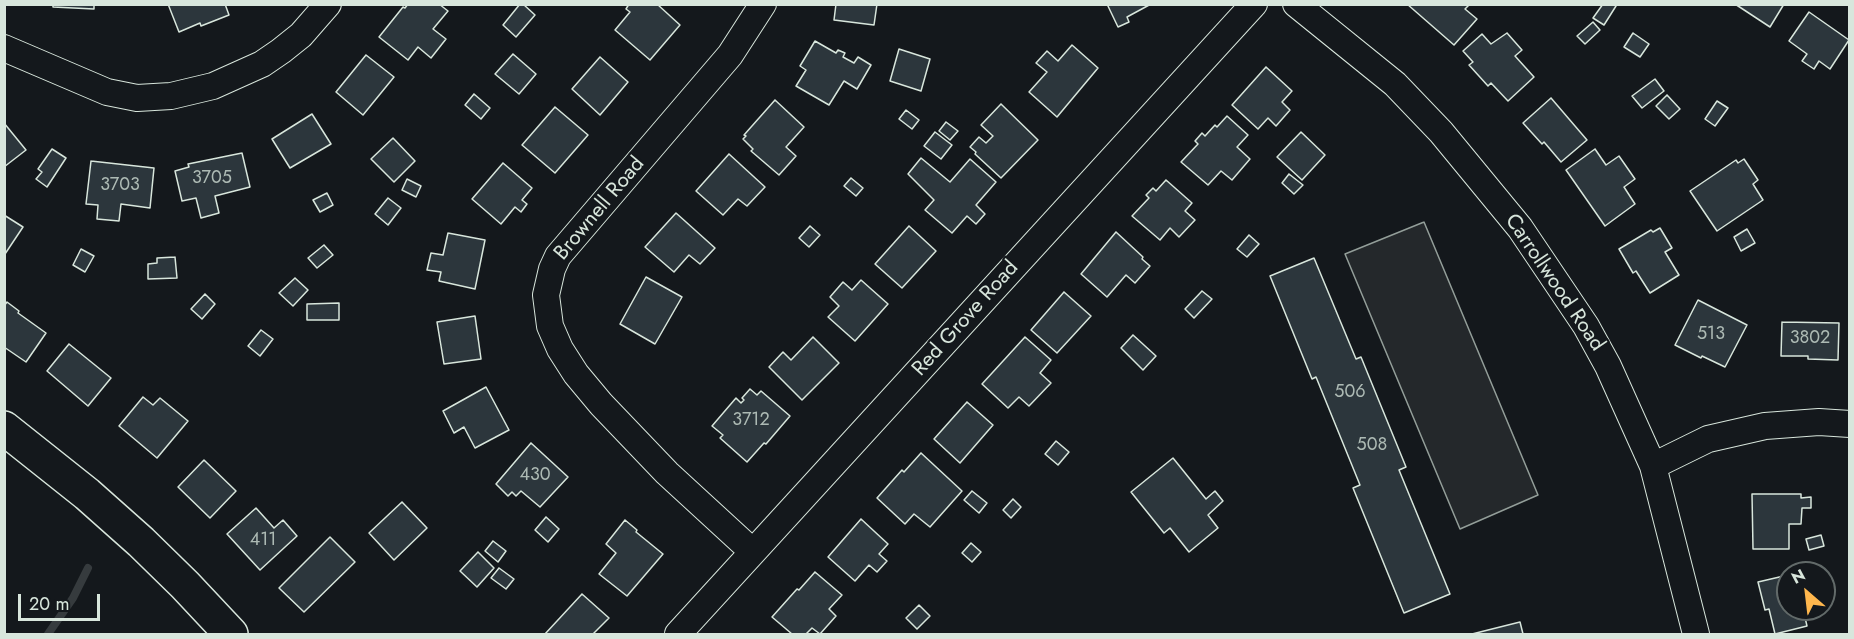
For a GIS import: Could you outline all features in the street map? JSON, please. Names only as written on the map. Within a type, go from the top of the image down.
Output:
[{"type":"street","points":[[4,48],[107,92],[137,98],[171,96],[213,86],[262,64],[300,35],[328,4]]},
{"type":"street","name":"Brownell Road","points":[[753,552],[667,473],[601,404],[576,374],[560,349],[550,326],[546,295],[552,269],[558,256],[730,55],[763,4]]},
{"type":"street","name":"Red Grove Road","points":[[678,634],[1254,4]]},
{"type":"street","name":"Carrollwood Road","points":[[1296,4],[1395,84],[1441,132],[1520,228],[1580,317],[1608,366],[1653,466],[1696,634]]},
{"type":"street","points":[[1653,466],[1708,439],[1764,426],[1819,422],[1850,424]]},
{"type":"street","points":[[4,428],[87,494],[141,542],[231,634]]},
{"type":"shaded area","points":[[1424,222],[1538,495],[1460,529],[1345,254]]},
{"type":"building","points":[[53,4],[94,4],[94,9],[53,7]]},
{"type":"building","points":[[168,4],[225,4],[229,15],[179,32]]},
{"type":"building","points":[[408,4],[439,4],[448,11],[433,29],[446,39],[431,58],[418,47],[408,60],[379,37]]},
{"type":"building","points":[[520,4],[535,15],[516,37],[503,25]]},
{"type":"building","points":[[629,4],[657,4],[680,25],[650,60],[615,30],[630,12],[626,9]]},
{"type":"building","points":[[836,4],[877,4],[874,25],[834,20]]},
{"type":"building","points":[[1107,4],[1151,4],[1127,17],[1129,22],[1118,27]]},
{"type":"building","points":[[1407,4],[1470,4],[1465,9],[1477,19],[1454,45]]},
{"type":"building","points":[[1603,4],[1616,6],[1604,25],[1593,18]]},
{"type":"building","points":[[1735,4],[1784,4],[1770,27]]},
{"type":"building","points":[[1809,12],[1849,40],[1830,69],[1819,61],[1814,69],[1802,61],[1807,54],[1789,41]]},
{"type":"building","points":[[1593,22],[1600,30],[1585,44],[1577,36]]},
{"type":"building","points":[[1507,33],[1522,50],[1515,56],[1534,77],[1508,101],[1491,83],[1488,86],[1469,65],[1473,62],[1463,51],[1482,34],[1491,44]]},
{"type":"building","points":[[1633,33],[1649,44],[1640,57],[1624,47]]},
{"type":"building","points":[[815,41],[836,53],[838,50],[845,53],[843,57],[854,63],[858,57],[871,65],[857,89],[844,81],[829,105],[796,86],[806,70],[800,66]]},
{"type":"building","points":[[1072,45],[1098,68],[1057,117],[1029,92],[1047,72],[1036,63],[1047,51],[1058,61]]},
{"type":"building","points":[[899,49],[930,59],[921,91],[890,81]]},
{"type":"building","points":[[513,54],[536,74],[519,94],[495,74]]},
{"type":"building","points":[[366,55],[394,77],[363,115],[336,92]]},
{"type":"building","points":[[600,57],[628,82],[600,115],[572,89]]},
{"type":"building","points":[[1266,67],[1292,91],[1282,102],[1290,110],[1276,126],[1268,118],[1258,129],[1232,105]]},
{"type":"building","points":[[1655,79],[1664,91],[1642,108],[1632,96]]},
{"type":"building","points":[[474,94],[490,108],[481,119],[465,105]]},
{"type":"building","points":[[1667,95],[1680,109],[1669,119],[1656,106]]},
{"type":"building","points":[[1551,98],[1587,140],[1561,162],[1523,123]]},
{"type":"building","points":[[775,100],[804,127],[786,147],[796,156],[779,175],[751,151],[753,149],[743,139]]},
{"type":"building","points":[[1717,101],[1728,108],[1715,126],[1705,119]]},
{"type":"building","points":[[1001,104],[1038,140],[1001,178],[970,147],[979,137],[986,143],[993,136],[981,125]]},
{"type":"building","points":[[555,107],[588,135],[555,173],[522,145]]},
{"type":"building","points":[[906,110],[919,120],[912,129],[899,119]]},
{"type":"building","points":[[312,114],[331,144],[290,168],[272,139]]},
{"type":"building","points":[[1227,116],[1248,135],[1237,147],[1250,159],[1232,180],[1221,171],[1208,185],[1181,162],[1198,144],[1195,141],[1202,133],[1205,136]]},
{"type":"building","points":[[946,122],[958,131],[950,140],[939,131]]},
{"type":"building","points":[[4,123],[26,150],[4,167]]},
{"type":"building","points":[[935,132],[952,145],[941,159],[924,146]]},
{"type":"building","points":[[1301,132],[1325,155],[1302,180],[1277,157]]},
{"type":"building","points":[[393,138],[415,161],[394,182],[371,159]]},
{"type":"building","points":[[52,149],[66,158],[47,187],[36,179],[42,172],[38,169]]},
{"type":"building","points":[[1595,149],[1606,165],[1619,156],[1635,179],[1624,187],[1635,204],[1605,226],[1566,170]]},
{"type":"building","points":[[242,153],[250,187],[215,196],[219,213],[201,218],[196,198],[182,201],[175,171],[189,167],[188,164]]},
{"type":"building","points":[[729,154],[765,187],[747,206],[738,199],[723,215],[696,191]]},
{"type":"building","points":[[921,158],[950,182],[970,159],[996,182],[976,205],[985,214],[976,224],[967,216],[952,233],[925,210],[934,200],[908,174]]},
{"type":"building","points":[[1744,159],[1758,180],[1753,184],[1763,200],[1717,231],[1690,191],[1736,160],[1738,163]]},
{"type":"building","points":[[91,161],[154,168],[150,208],[121,204],[119,221],[97,219],[98,205],[86,204]]},
{"type":"building","points":[[503,163],[532,188],[522,200],[527,204],[521,212],[515,207],[501,224],[472,199]]},
{"type":"building","points":[[1289,174],[1303,185],[1294,194],[1282,183]]},
{"type":"building","points":[[851,178],[863,188],[856,196],[844,186]]},
{"type":"building","points":[[407,179],[421,186],[416,197],[402,190]]},
{"type":"building","points":[[1166,180],[1192,203],[1185,211],[1195,220],[1179,237],[1170,228],[1160,240],[1132,216],[1149,198],[1146,195],[1153,188],[1156,191]]},
{"type":"building","points":[[327,193],[333,205],[320,212],[313,200]]},
{"type":"building","points":[[388,198],[401,208],[388,225],[375,214]]},
{"type":"building","points":[[676,213],[715,248],[700,264],[689,255],[674,272],[645,247]]},
{"type":"building","points":[[4,215],[23,227],[5,254],[4,254]]},
{"type":"building","points":[[810,226],[820,235],[809,247],[799,238]]},
{"type":"building","points":[[909,226],[936,251],[902,288],[875,264]]},
{"type":"building","points":[[1660,228],[1672,248],[1665,252],[1679,275],[1650,293],[1636,271],[1633,273],[1619,249],[1651,230],[1653,232]]},
{"type":"building","points":[[1747,229],[1755,243],[1741,251],[1734,237]]},
{"type":"building","points":[[1116,232],[1150,266],[1135,283],[1126,275],[1107,297],[1081,274]]},
{"type":"building","points":[[448,233],[485,240],[475,289],[439,281],[441,272],[427,270],[431,253],[443,255]]},
{"type":"building","points":[[1249,235],[1259,244],[1247,257],[1237,249]]},
{"type":"building","points":[[324,245],[333,255],[317,268],[308,258]]},
{"type":"building","points":[[81,249],[94,256],[85,272],[73,265]]},
{"type":"building","points":[[175,257],[177,278],[148,279],[148,264],[157,263],[157,258]]},
{"type":"building","points":[[1314,258],[1356,359],[1361,357],[1406,467],[1399,470],[1450,594],[1404,613],[1353,488],[1360,485],[1316,377],[1312,379],[1270,276]]},
{"type":"building","points":[[646,277],[682,297],[655,344],[620,324]]},
{"type":"building","points":[[295,278],[308,290],[293,306],[279,293]]},
{"type":"building","points":[[861,280],[888,304],[855,341],[828,317],[839,306],[830,297],[843,282],[852,290]]},
{"type":"building","points":[[1202,291],[1212,299],[1194,318],[1185,309]]},
{"type":"building","points":[[1064,292],[1091,316],[1057,353],[1031,330]]},
{"type":"building","points":[[205,294],[215,304],[202,319],[191,309]]},
{"type":"building","points":[[1698,300],[1747,325],[1725,367],[1675,345]]},
{"type":"building","points":[[7,302],[46,333],[26,362],[4,347],[4,306]]},
{"type":"building","points":[[339,303],[339,320],[307,320],[307,304]]},
{"type":"building","points":[[475,316],[481,359],[444,364],[437,322]]},
{"type":"building","points":[[1782,322],[1839,323],[1838,360],[1808,359],[1808,356],[1781,356]]},
{"type":"building","points":[[261,330],[273,339],[260,356],[248,346]]},
{"type":"building","points":[[1133,335],[1156,356],[1143,370],[1121,348]]},
{"type":"building","points":[[813,337],[839,363],[802,400],[769,367],[783,352],[791,360]]},
{"type":"building","points":[[1025,337],[1051,360],[1040,373],[1051,383],[1029,406],[1019,397],[1008,408],[982,384]]},
{"type":"building","points":[[69,344],[111,378],[88,406],[47,371]]},
{"type":"building","points":[[486,387],[509,430],[475,448],[464,427],[454,433],[443,411]]},
{"type":"building","points":[[750,389],[757,395],[761,391],[790,416],[747,462],[720,438],[723,435],[712,426],[736,398],[741,403],[744,400],[742,398]]},
{"type":"building","points":[[143,397],[153,405],[160,398],[188,421],[157,458],[119,426]]},
{"type":"building","points":[[967,402],[993,425],[960,463],[934,439]]},
{"type":"building","points":[[1056,441],[1069,452],[1058,465],[1045,454]]},
{"type":"building","points":[[531,443],[568,477],[540,507],[521,491],[516,496],[512,492],[508,496],[496,484]]},
{"type":"building","points":[[921,453],[962,491],[930,527],[914,514],[905,524],[877,498]]},
{"type":"building","points":[[1173,458],[1206,499],[1215,491],[1223,501],[1208,515],[1218,528],[1189,552],[1170,528],[1164,533],[1131,492]]},
{"type":"building","points":[[204,460],[236,491],[210,518],[178,487]]},
{"type":"building","points":[[972,491],[987,503],[979,513],[964,500]]},
{"type":"building","points":[[1752,494],[1801,494],[1801,498],[1811,497],[1811,508],[1802,508],[1801,524],[1789,524],[1789,549],[1753,549]]},
{"type":"building","points":[[1013,499],[1021,507],[1011,518],[1003,510]]},
{"type":"building","points":[[402,502],[427,528],[394,560],[369,533]]},
{"type":"building","points":[[256,508],[274,528],[283,520],[297,536],[260,570],[227,534]]},
{"type":"building","points":[[546,517],[559,529],[548,542],[535,530]]},
{"type":"building","points":[[861,519],[888,544],[879,554],[887,561],[877,572],[869,565],[855,581],[828,557]]},
{"type":"building","points":[[625,520],[663,554],[627,596],[599,574],[616,553],[606,544]]},
{"type":"building","points":[[1821,535],[1824,546],[1809,550],[1806,539]]},
{"type":"building","points":[[330,537],[355,562],[304,612],[279,588]]},
{"type":"building","points":[[493,541],[506,551],[498,562],[485,551]]},
{"type":"building","points":[[971,543],[981,552],[972,562],[962,553]]},
{"type":"building","points":[[478,552],[494,568],[477,587],[460,571]]},
{"type":"building","points":[[499,568],[514,579],[506,589],[491,578]]},
{"type":"building","points":[[815,572],[842,595],[829,609],[836,616],[820,634],[812,628],[806,634],[792,634],[772,617]]},
{"type":"building","points":[[1776,578],[1776,621],[1806,621],[1807,626],[1775,634],[1769,609],[1765,610],[1758,582]]},
{"type":"building","points":[[582,594],[609,618],[593,634],[545,634]]},
{"type":"building","points":[[919,605],[930,616],[917,629],[906,618]]},
{"type":"building","points":[[1520,622],[1523,634],[1472,634]]},
{"type":"waterway","points":[[48,634],[73,598],[88,568]]}]
